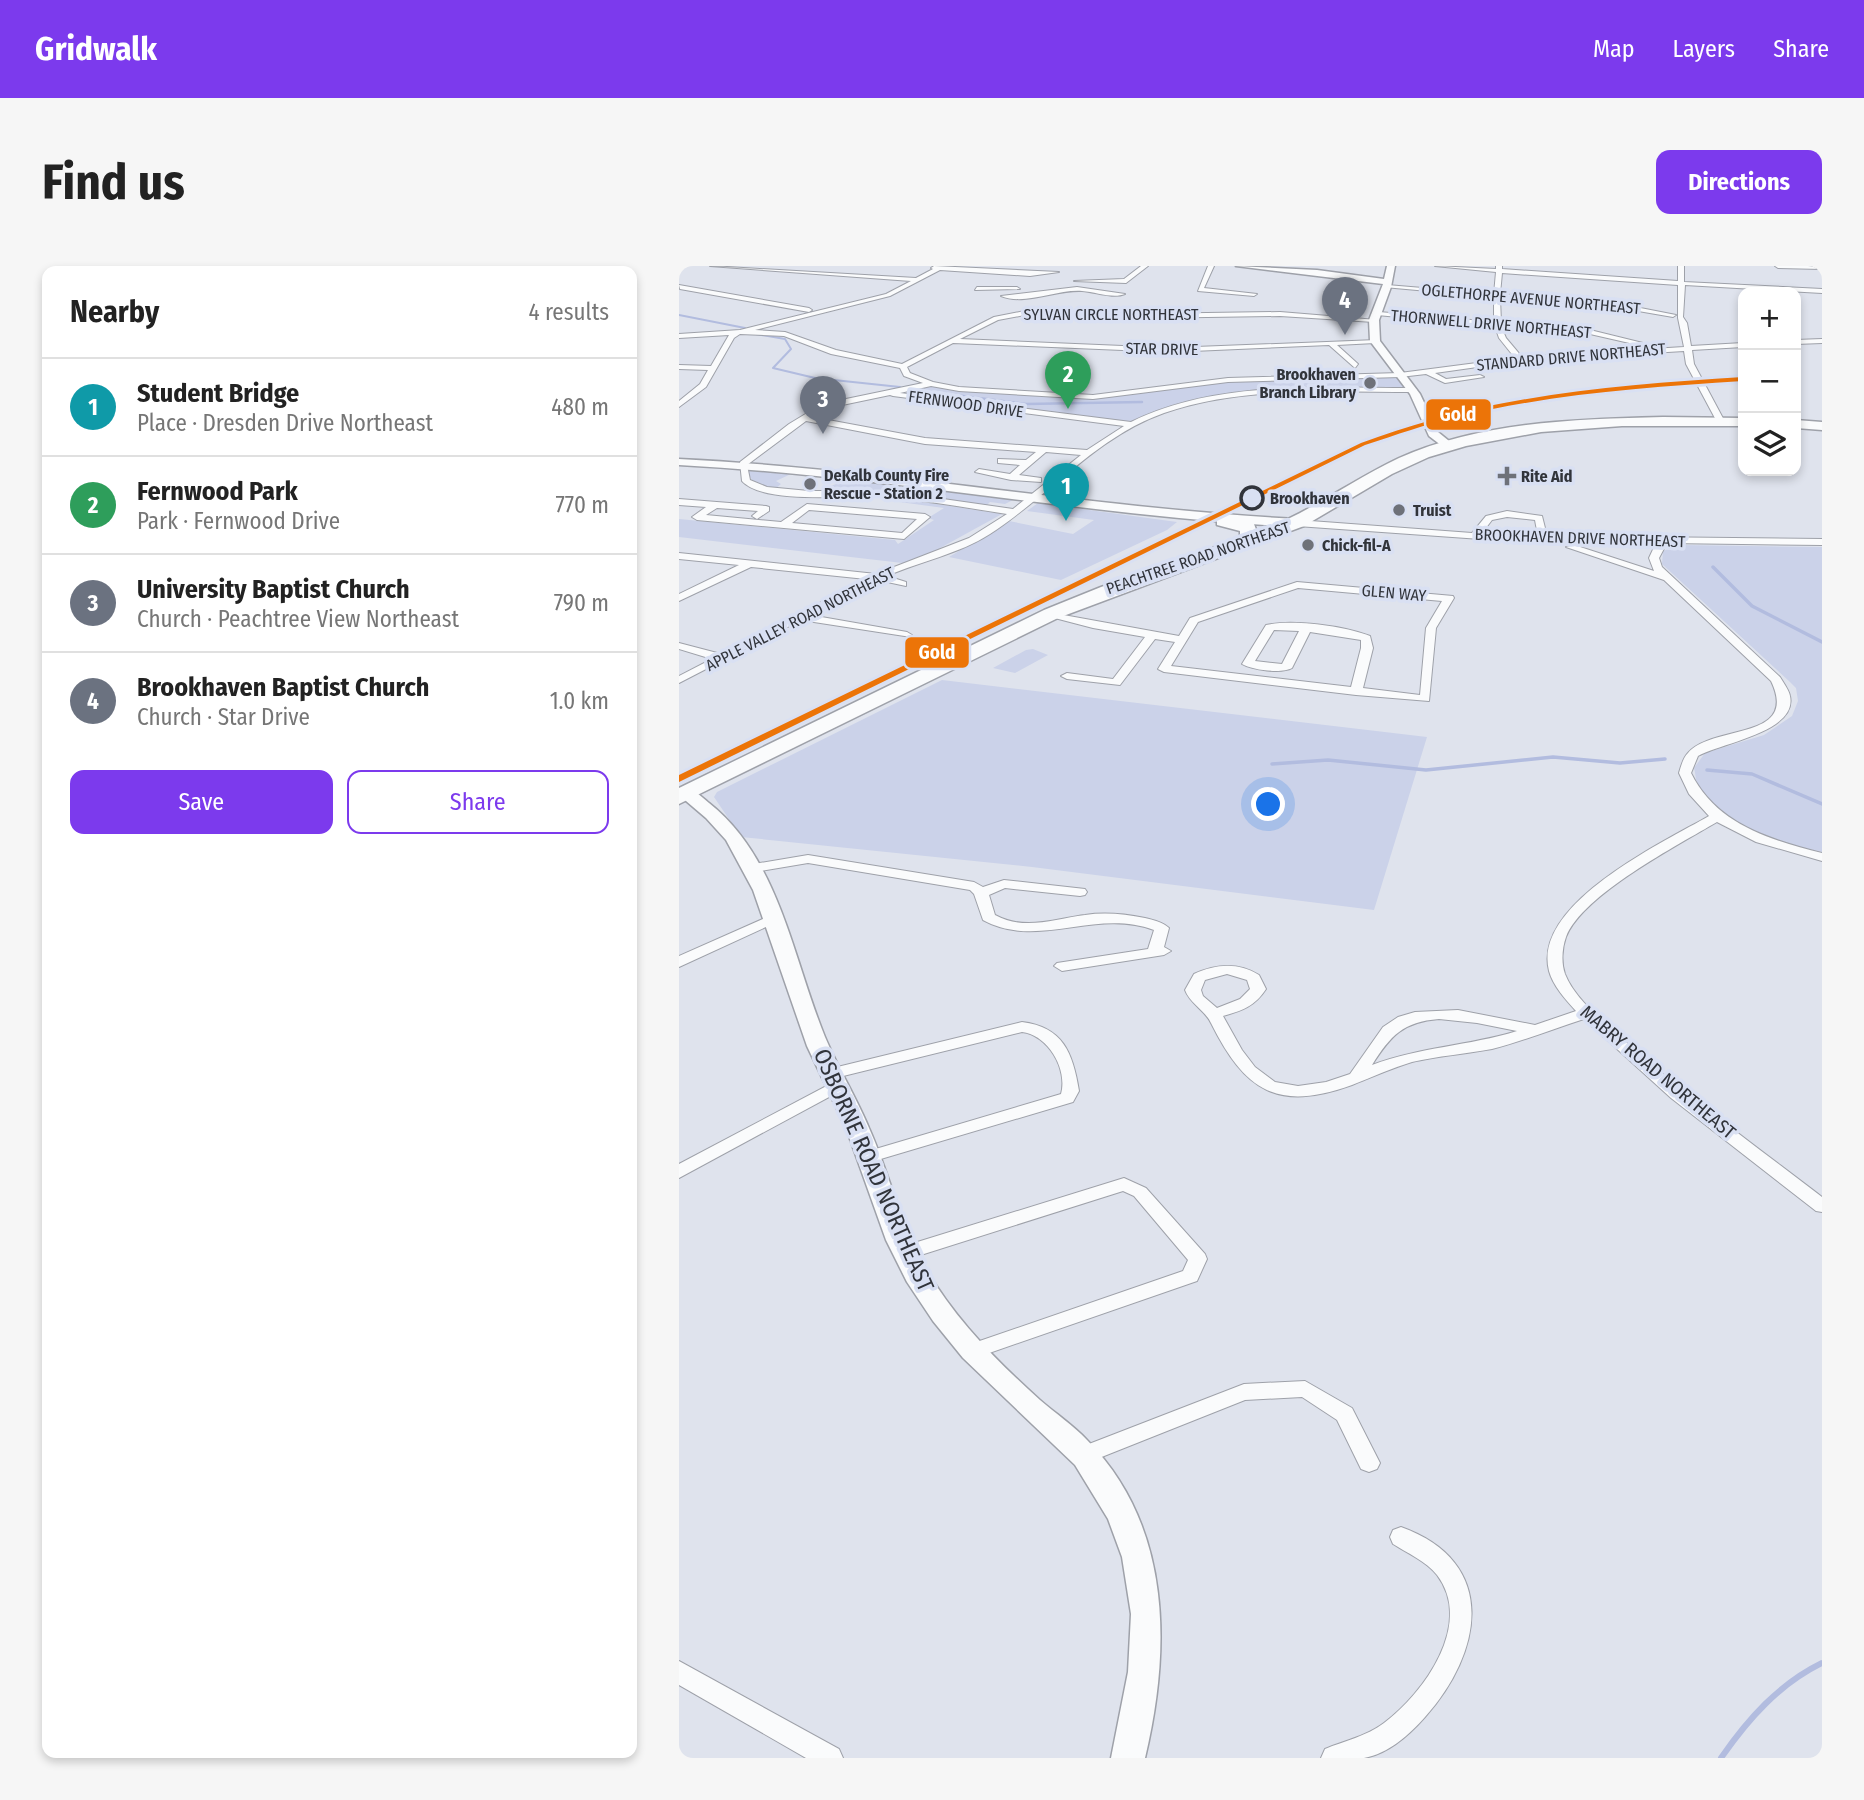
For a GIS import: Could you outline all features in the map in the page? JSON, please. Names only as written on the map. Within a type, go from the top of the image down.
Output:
[{"type":"highway","name":"PEACHTREE ROAD NORTHEAST","points":[[683,795],[1089,596],[1297,523],[1403,463],[1478,439],[1585,425],[1738,422]]},
{"type":"highway","points":[[1801,424],[1822,426]]},
{"type":"highway","points":[[1403,463],[1433,434],[1478,439]]},
{"type":"highway","points":[[1223,521],[1248,528],[1249,541]]},
{"type":"highway","points":[[1088,624],[1083,610],[1089,596]]},
{"type":"street","points":[[713,266],[915,279]]},
{"type":"street","points":[[925,266],[992,272],[1056,272]]},
{"type":"street","points":[[992,272],[1002,266]]},
{"type":"street","points":[[1064,280],[1126,281],[1145,266]]},
{"type":"street","points":[[1211,266],[1200,290],[1254,294]]},
{"type":"street","points":[[1240,266],[1317,272],[1387,285]]},
{"type":"street","points":[[1391,266],[1376,317],[1375,341],[1413,390],[1433,434],[1450,447]]},
{"type":"street","points":[[1438,266],[1738,288]]},
{"type":"street","points":[[1681,266],[1679,316],[1684,323],[1687,348],[1693,369],[1721,422]]},
{"type":"street","points":[[1778,266],[1822,267]]},
{"type":"street","points":[[679,405],[703,385],[731,337],[737,332],[888,295],[941,267]]},
{"type":"street","points":[[1499,269],[1500,297],[1495,325],[1505,345],[1520,359]]},
{"type":"street","points":[[1004,296],[1067,292],[1093,282]]},
{"type":"street","name":"OGLETHORPE AVENUE NORTHEAST","points":[[1387,285],[1615,305],[1679,316]]},
{"type":"street","points":[[680,287],[815,311]]},
{"type":"street","points":[[978,289],[1080,288],[1095,293],[1122,294]]},
{"type":"street","points":[[1801,289],[1820,288]]},
{"type":"street","name":"SYLVAN CIRCLE NORTHEAST","points":[[903,366],[996,318],[1030,312],[1142,316],[1280,314],[1376,317]]},
{"type":"street","name":"THORNWELL DRIVE NORTHEAST","points":[[1376,317],[1590,332],[1644,345],[1677,348]]},
{"type":"street","points":[[679,335],[737,332],[785,334],[834,352],[903,366],[907,373],[931,384],[975,391],[1087,397],[1228,380],[1400,375]]},
{"type":"street","name":"STAR DRIVE","points":[[950,341],[1170,351],[1375,341]]},
{"type":"street","points":[[1801,342],[1822,341]]},
{"type":"street","points":[[1331,343],[1355,366]]},
{"type":"street","name":"THORNWELL DRIVE NORTHEAST","points":[[1644,345],[1654,350]]},
{"type":"street","name":"STANDARD DRIVE NORTHEAST","points":[[1400,375],[1520,359],[1738,345]]},
{"type":"street","points":[[1297,354],[1363,351]]},
{"type":"street","points":[[1325,369],[1365,366]]},
{"type":"street","points":[[1426,371],[1445,381],[1480,377],[1461,366]]},
{"type":"street","points":[[679,367],[715,368]]},
{"type":"street","points":[[743,464],[804,418],[837,402],[931,384]]},
{"type":"street","name":"APPLE VALLEY ROAD NORTHEAST","points":[[679,680],[878,577],[986,532],[1131,425],[1161,412],[1231,398],[1413,390]]},
{"type":"street","name":"FERNWOOD DRIVE","points":[[884,393],[1131,425]]},
{"type":"street","points":[[804,418],[915,440],[1092,453]]},
{"type":"street","points":[[1011,477],[1044,450]]},
{"type":"street","points":[[1001,461],[1030,463]]},
{"type":"street","points":[[679,462],[792,467],[1223,521],[1297,523]]},
{"type":"street","points":[[743,464],[746,481],[752,486],[767,490],[809,494],[892,495],[1013,512]]},
{"type":"street","points":[[979,472],[1038,480]]},
{"type":"street","points":[[736,485],[757,498],[744,508]]},
{"type":"street","points":[[869,512],[892,495]]},
{"type":"street","points":[[757,516],[778,500]]},
{"type":"street","points":[[679,502],[766,509]]},
{"type":"street","points":[[715,505],[697,517],[783,525],[904,536],[925,517],[807,507],[783,525]]},
{"type":"street","points":[[1476,534],[1489,518],[1522,514],[1539,518],[1543,539]]},
{"type":"street","name":"BROOKHAVEN DRIVE NORTHEAST","points":[[1297,523],[1523,539],[1822,542]]},
{"type":"street","points":[[1523,539],[1595,552],[1668,580]]},
{"type":"street","points":[[1663,542],[1654,551],[1653,559],[1668,580],[1783,689],[1782,708],[1771,723],[1710,744],[1695,753],[1685,773],[1689,785],[1695,796],[1716,817],[1760,838],[1822,858]]},
{"type":"street","points":[[679,556],[878,577],[902,584]]},
{"type":"street","points":[[679,598],[752,563]]},
{"type":"street","name":"GLEN WAY","points":[[1297,585],[1449,598],[1431,628],[1425,699],[1356,692],[1164,669],[1193,620],[1297,585]]},
{"type":"street","points":[[1051,614],[1088,624],[1181,640]]},
{"type":"street","points":[[801,617],[907,635]]},
{"type":"street","points":[[1306,628],[1286,668],[1248,664],[1270,627],[1306,628],[1355,634],[1366,638],[1367,648],[1356,692]]},
{"type":"street","points":[[1067,676],[1116,683],[1151,636]]},
{"type":"street","points":[[679,646],[722,658]]},
{"type":"street","name":"OSBORNE ROAD NORTHEAST","points":[[683,795],[722,821],[754,868],[774,918],[802,1004],[833,1080],[859,1132],[905,1252],[926,1295],[972,1351],[1084,1455],[1111,1496],[1128,1531],[1143,1578],[1149,1640],[1141,1703],[1128,1758]]},
{"type":"street","name":"MABRY ROAD NORTHEAST","points":[[1716,817],[1633,868],[1573,912],[1560,932],[1555,951],[1558,976],[1586,1013],[1695,1107],[1822,1206]]},
{"type":"street","points":[[754,868],[808,859],[974,887],[981,892],[988,916],[1009,928],[1023,930],[1089,919],[1115,918],[1162,928],[1161,951],[1062,966]]},
{"type":"street","points":[[981,892],[1005,884],[1080,892]]},
{"type":"street","points":[[679,962],[774,918]]},
{"type":"street","points":[[1215,1013],[1242,1064],[1255,1078],[1281,1090],[1331,1087],[1391,1063],[1495,1043],[1586,1013]]},
{"type":"street","points":[[1358,1074],[1391,1028],[1420,1015],[1452,1015],[1532,1030]]},
{"type":"street","points":[[679,1172],[833,1080],[1022,1027],[1036,1027],[1049,1034],[1062,1054],[1071,1091],[1067,1098],[868,1157]]},
{"type":"street","points":[[1373,1051],[1391,1063]]},
{"type":"street","points":[[905,1252],[1124,1184],[1140,1192],[1198,1259],[1190,1276],[972,1351]]},
{"type":"street","points":[[1084,1455],[1244,1392],[1305,1389],[1345,1414],[1369,1463]]},
{"type":"street","points":[[1334,1758],[1391,1732],[1418,1707],[1426,1699],[1461,1636],[1461,1598],[1445,1568],[1401,1537]]},
{"type":"street","points":[[679,1672],[830,1758]]},
{"type":"shaded area","points":[[1396,375],[1413,390],[1308,391],[1233,397],[1165,412],[1135,425],[888,389],[932,381],[960,389],[1083,398],[1226,380]]},
{"type":"shaded area","points":[[747,470],[795,472],[776,481],[781,484],[774,490],[754,482]]},
{"type":"shaded area","points":[[852,479],[1013,500],[1005,504],[990,502],[986,506],[887,492],[819,493],[830,486]]},
{"type":"shaded area","points":[[897,498],[1002,514],[911,564],[679,537],[679,519],[895,540],[898,544],[934,520],[928,518],[944,508],[892,501]]},
{"type":"shaded area","points":[[1038,503],[1177,522],[1167,530],[1061,580],[949,557],[1009,521],[1073,534],[1094,520],[1027,511]]},
{"type":"shaded area","points":[[1680,545],[1822,547],[1822,852],[1773,839],[1739,826],[1711,806],[1699,791],[1694,768],[1705,753],[1764,735],[1792,716],[1798,701],[1796,688],[1662,564],[1663,551]]},
{"type":"shaded area","points":[[1033,649],[1048,655],[1015,673],[993,668],[1026,650]]},
{"type":"shaded area","points":[[942,680],[1427,737],[1374,910],[1032,867],[741,837],[714,797],[717,792]]},
{"type":"waterway","points":[[679,315],[745,328]]},
{"type":"waterway","points":[[756,334],[785,339],[791,349],[773,368],[815,378],[900,387]]},
{"type":"waterway","points":[[910,389],[933,393]]},
{"type":"waterway","points":[[923,391],[1026,404],[1142,402]]},
{"type":"waterway","points":[[1713,567],[1752,606],[1822,642]]},
{"type":"waterway","points":[[1272,764],[1328,760],[1426,770],[1553,757],[1620,763],[1665,759]]},
{"type":"waterway","points":[[1707,770],[1752,774],[1822,804]]},
{"type":"waterway","points":[[1721,1758],[1765,1704],[1792,1681],[1822,1663]]},
{"type":"transit line","name":"Gold","points":[[679,779],[1363,444],[1409,428],[1503,405],[1598,391],[1738,379]]},
{"type":"place","name":"Brookhaven Baptist Church","points":[[1345,335]]},
{"type":"place","name":"Brookhaven Branch Library","points":[[1370,383]]},
{"type":"place","name":"Fernwood Park","points":[[1068,409]]},
{"type":"place","name":"University Baptist Church","points":[[823,434]]},
{"type":"place","name":"Rite Aid","points":[[1507,476]]},
{"type":"place","name":"DeKalb County Fire Rescue - Station 2","points":[[810,484]]},
{"type":"place","name":"Brookhaven","points":[[1252,498]]},
{"type":"place","name":"Truist","points":[[1399,510]]},
{"type":"place","name":"Student Bridge","points":[[1066,521]]},
{"type":"place","name":"Chick-fil-A","points":[[1308,545]]}]
